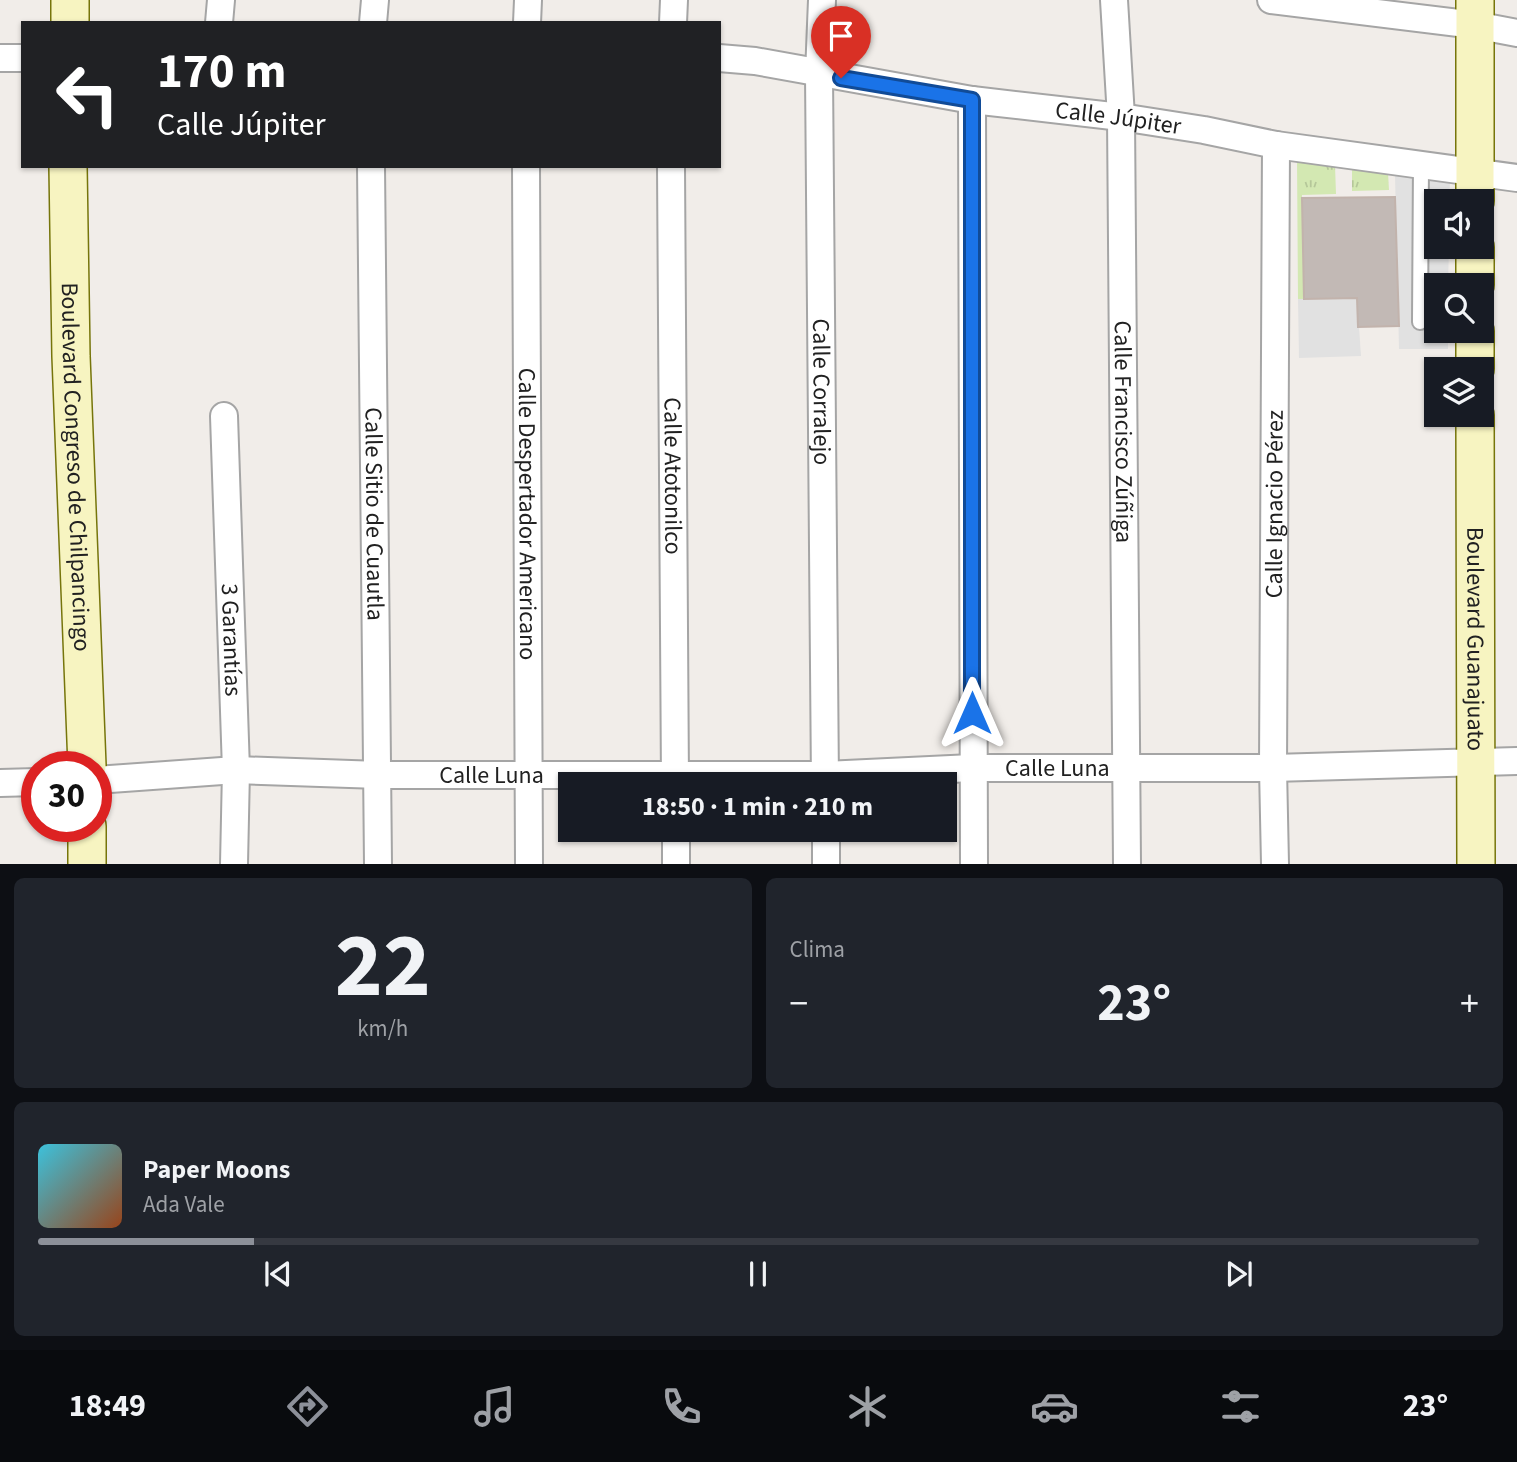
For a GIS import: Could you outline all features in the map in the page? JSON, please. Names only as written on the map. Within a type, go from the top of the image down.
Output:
[{"type":"street","points":[[69,21],[70,0]]},
{"type":"street","points":[[219,21],[221,0]]},
{"type":"street","points":[[373,21],[374,0]]},
{"type":"street","points":[[527,0],[527,21]]},
{"type":"street","points":[[673,21],[674,0]]},
{"type":"street","name":"Calle Corralejo","points":[[822,0],[819,74],[825,772]]},
{"type":"street","name":"Calle Francisco Zúñiga","points":[[1114,0],[1121,117],[1127,863]]},
{"type":"street","points":[[1270,0],[1475,13],[1517,33]]},
{"type":"street","points":[[1475,13],[1475,186]]},
{"type":"street","points":[[0,58],[21,58]]},
{"type":"street","name":"Calle Júpiter","points":[[721,58],[755,61],[972,100],[1121,117],[1276,145],[1421,163],[1475,186],[1517,178]]},
{"type":"street","points":[[972,100],[974,863]]},
{"type":"street","name":"Calle Ignacio Pérez","points":[[1275,863],[1273,768],[1276,145]]},
{"type":"street","name":"Boulevard Congreso de Chilpancingo","points":[[68,168],[71,356],[86,751]]},
{"type":"street","name":"Calle Sitio de Cuautla","points":[[371,168],[379,863]]},
{"type":"street","name":"Calle Despertador Americano","points":[[526,168],[529,863]]},
{"type":"street","name":"Calle Atotonilco","points":[[671,168],[675,772]]},
{"type":"street","name":"3 Garantías","points":[[224,416],[236,770],[234,863]]},
{"type":"street","name":"Boulevard Guanajuato","points":[[1475,427],[1476,863]]},
{"type":"street","name":"Calle Luna","points":[[923,772],[972,768],[1273,768],[1517,761]]},
{"type":"street","name":"Calle Luna","points":[[112,779],[236,770],[558,777]]},
{"type":"street","points":[[0,783],[21,782]]},
{"type":"street","points":[[87,842],[87,863]]},
{"type":"street","points":[[676,842],[676,863]]},
{"type":"street","points":[[826,842],[826,863]]},
{"type":"lane","points":[[1420,322],[1421,163]]},
{"type":"green space","points":[[1297,159],[1335,165],[1336,194],[1302,195],[1304,299],[1298,299]]},
{"type":"green space","points":[[1352,168],[1388,173],[1389,190],[1352,191]]},
{"type":"shaded area","points":[[1395,175],[1450,182],[1450,189],[1424,189],[1424,259],[1449,259],[1448,273],[1424,273],[1424,343],[1448,343],[1448,349],[1399,349]]},
{"type":"shaded area","points":[[1357,298],[1361,356],[1299,358],[1298,299]]},
{"type":"building","points":[[1395,197],[1399,326],[1358,327],[1357,298],[1304,299],[1302,198]]},
{"type":"route","points":[[841,78],[972,100],[972,713]]}]
